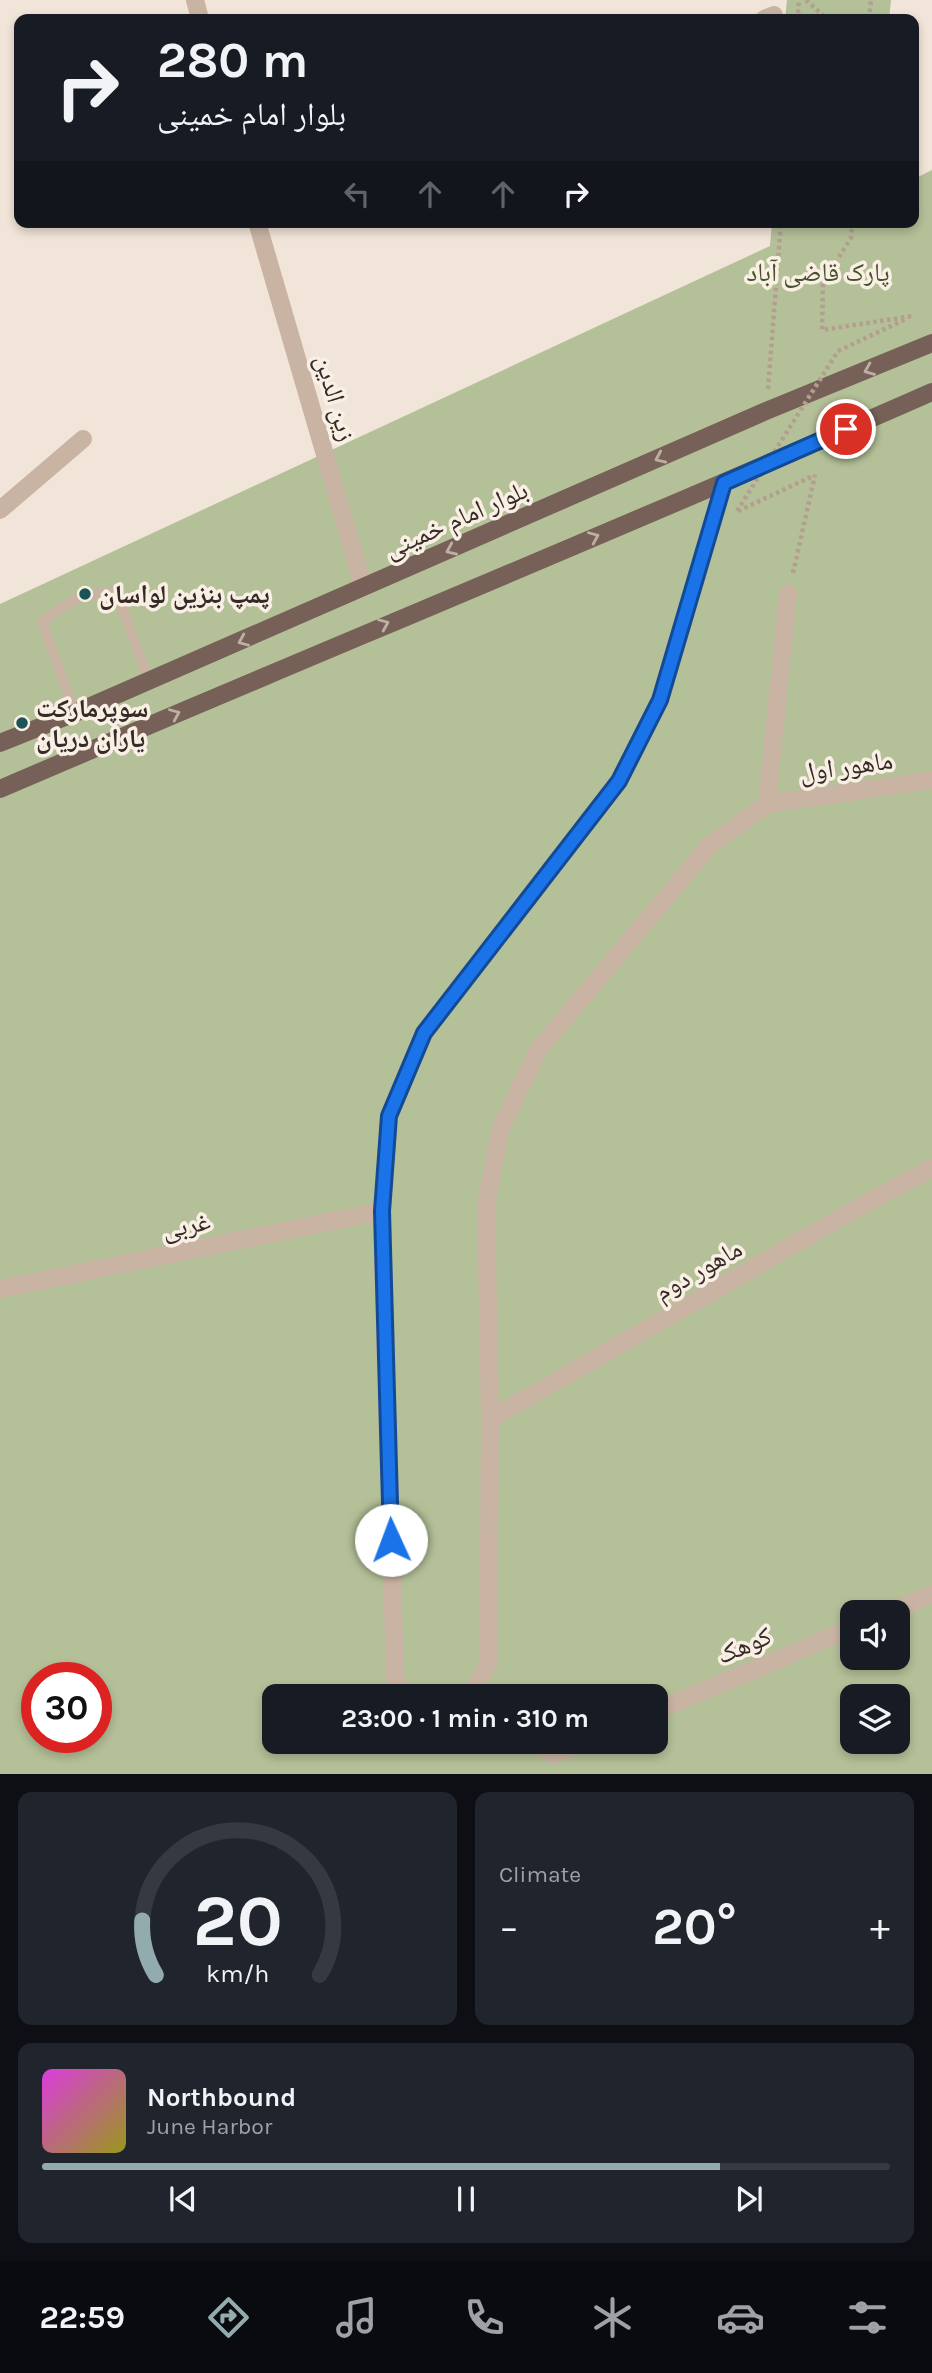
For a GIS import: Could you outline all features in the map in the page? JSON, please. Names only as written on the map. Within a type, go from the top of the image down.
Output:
[{"type":"main road","name":"بلوار امام خمینی","points":[[0,743],[364,589],[766,411],[932,343]]},
{"type":"main road","points":[[0,789],[724,483],[932,392]]},
{"type":"street","name":"زین الدین","points":[[259,228],[364,589]]},
{"type":"street","points":[[0,510],[83,439]]},
{"type":"street","points":[[399,1684],[395,1676],[382,1211],[389,1116],[424,1033],[619,781],[660,700],[724,483]]},
{"type":"street","points":[[476,1684],[488,1665],[490,1419],[486,1204],[501,1127],[538,1049],[710,845],[767,804],[788,594]]},
{"type":"street","name":"ماهور اول","points":[[767,804],[932,780]]},
{"type":"street","name":"ماهور دوم","points":[[490,1419],[932,1168]]},
{"type":"street","name":"غربی","points":[[0,1290],[382,1211]]},
{"type":"street","points":[[910,1604],[932,1594]]},
{"type":"street","name":"کوهک","points":[[668,1706],[840,1633]]},
{"type":"lane","points":[[75,713],[42,621],[77,598],[116,591],[149,681]]},
{"type":"path","points":[[806,0],[821,14]]},
{"type":"path","points":[[766,411],[781,228]]},
{"type":"path","points":[[788,594],[815,475],[737,511],[838,351],[913,316],[822,330],[823,282],[851,237],[852,228]]},
{"type":"green space","points":[[787,0],[891,0],[890,14],[786,14]]},
{"type":"green space","name":"پارک قاضی آباد","points":[[932,170],[932,1774],[0,1774],[0,604],[770,246],[772,228],[919,228],[919,176]]},
{"type":"place","name":"پمپ بنزین لواسان","points":[[85,594]]},
{"type":"place","name":"سوپرمارکت یاران دریان","points":[[22,723]]},
{"type":"route","points":[[391,1540],[382,1211],[389,1116],[424,1033],[619,781],[660,700],[724,483],[846,429]]}]
